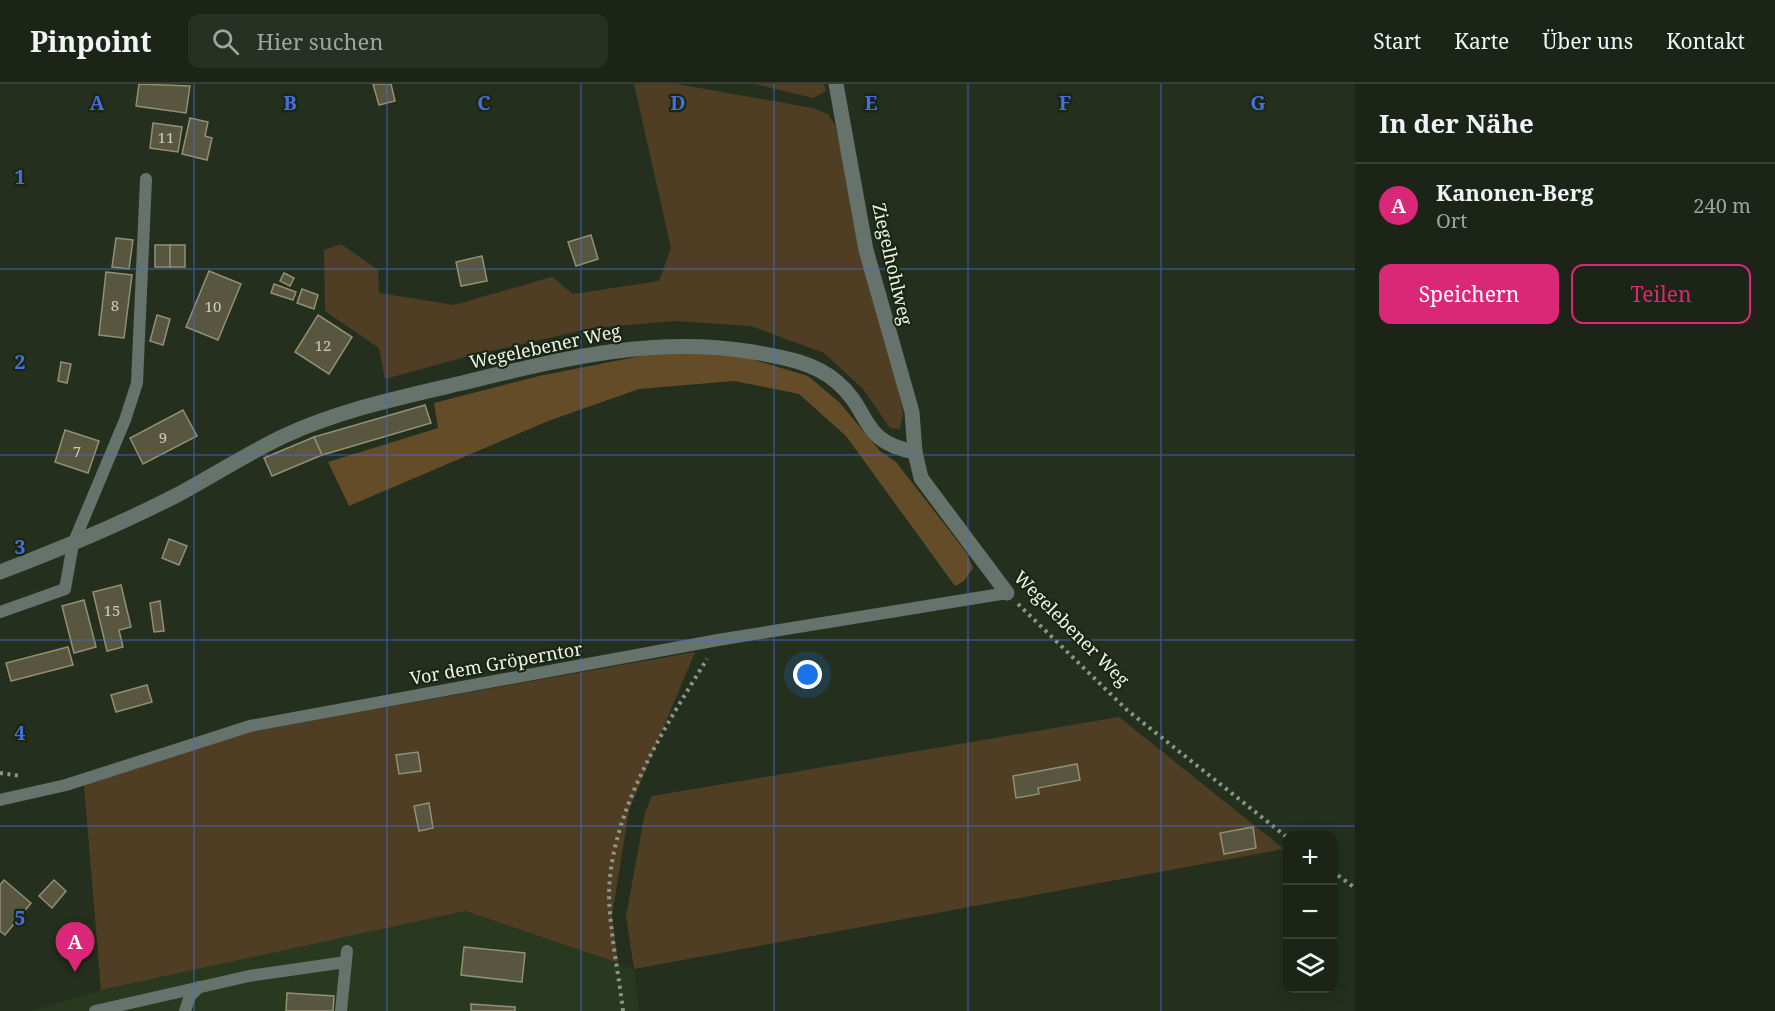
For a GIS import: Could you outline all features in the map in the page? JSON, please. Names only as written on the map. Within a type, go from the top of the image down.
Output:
[{"type":"street","name":"Ziegelhohlweg","points":[[836,84],[866,250],[912,412],[915,452]]},
{"type":"street","name":"Wegelebener Weg","points":[[0,572],[73,544],[180,493],[286,435],[376,403],[567,358],[623,348],[674,346],[736,350],[816,368],[847,392],[880,440],[892,447],[915,452],[921,478],[1006,593]]},
{"type":"lane","points":[[0,612],[65,589],[73,544],[125,420],[137,383],[141,342],[146,179]]},
{"type":"lane","name":"Vor dem Gröperntor","points":[[0,800],[66,784],[250,726],[718,640],[1006,593]]},
{"type":"lane","points":[[95,1011],[249,976],[347,957],[341,1011]]},
{"type":"lane","points":[[185,1011],[189,996],[199,987]]},
{"type":"path","name":"Wegelebener Weg","points":[[1006,593],[1127,710],[1283,835]]},
{"type":"path","points":[[622,1011],[609,893],[615,854],[631,800],[664,730],[718,640]]},
{"type":"path","points":[[1337,875],[1355,888]]},
{"type":"shaded area","points":[[634,84],[677,84],[812,108],[828,114],[835,125],[897,385],[903,413],[900,429],[890,428],[863,389],[824,353],[751,326],[675,321],[593,328],[465,357],[385,379],[379,348],[325,311],[324,250],[341,244],[378,270],[379,293],[454,305],[552,277],[573,294],[659,281],[671,248]]},
{"type":"shaded area","points":[[755,84],[824,84],[826,91],[813,98]]},
{"type":"shaded area","points":[[699,353],[741,356],[808,376],[839,402],[880,451],[896,462],[966,552],[973,568],[964,581],[955,586],[846,436],[799,394],[734,381],[639,389],[548,421],[349,506],[328,462],[438,428],[434,403],[539,376],[651,354]]},
{"type":"shaded area","points":[[695,652],[629,810],[612,916],[618,963],[465,911],[101,990],[84,785],[252,731]]},
{"type":"shaded area","points":[[1119,717],[1283,849],[634,969],[626,916],[645,813],[652,796]]},
{"type":"shaded area","points":[[465,911],[634,969],[639,1011],[31,1011],[101,990]]},
{"type":"building","points":[[139,84],[190,86],[186,113],[136,106]]},
{"type":"building","points":[[373,84],[391,84],[395,101],[379,105]]},
{"type":"building","points":[[190,118],[208,122],[205,136],[212,138],[207,160],[182,154]]},
{"type":"building","points":[[153,123],[182,127],[178,152],[150,148]]},
{"type":"building","points":[[591,235],[598,259],[576,266],[568,242]]},
{"type":"building","points":[[116,238],[133,240],[129,269],[112,267]]},
{"type":"building","points":[[155,245],[170,245],[170,267],[155,267]]},
{"type":"building","points":[[170,245],[185,245],[185,267],[170,267]]},
{"type":"building","points":[[482,256],[487,281],[461,286],[456,262]]},
{"type":"building","points":[[209,271],[241,284],[218,340],[186,327]]},
{"type":"building","points":[[106,272],[132,275],[124,338],[99,335]]},
{"type":"building","points":[[284,273],[294,278],[290,286],[280,281]]},
{"type":"building","points":[[274,284],[296,292],[293,300],[271,293]]},
{"type":"building","points":[[302,289],[318,295],[314,309],[297,303]]},
{"type":"building","points":[[157,315],[170,319],[163,345],[150,341]]},
{"type":"building","points":[[318,315],[352,337],[329,374],[295,352]]},
{"type":"building","points":[[61,362],[71,364],[67,383],[58,381]]},
{"type":"building","points":[[425,405],[431,423],[322,455],[314,437]]},
{"type":"building","points":[[183,410],[197,436],[143,464],[130,438]]},
{"type":"building","points":[[65,430],[99,441],[88,473],[55,462]]},
{"type":"building","points":[[314,437],[322,455],[272,476],[264,458]]},
{"type":"building","points":[[169,539],[187,546],[179,565],[162,558]]},
{"type":"building","points":[[121,585],[131,627],[119,630],[123,647],[107,651],[93,592]]},
{"type":"building","points":[[84,600],[96,647],[74,653],[62,606]]},
{"type":"building","points":[[160,601],[164,631],[154,632],[150,603]]},
{"type":"building","points":[[68,647],[73,665],[11,681],[6,663]]},
{"type":"building","points":[[147,685],[152,702],[116,712],[111,695]]},
{"type":"building","points":[[418,752],[421,771],[399,774],[396,755]]},
{"type":"building","points":[[1077,764],[1080,780],[1038,788],[1039,794],[1016,798],[1013,776]]},
{"type":"building","points":[[429,803],[433,828],[419,831],[414,806]]},
{"type":"building","points":[[1253,827],[1256,848],[1224,854],[1220,833]]},
{"type":"building","points":[[4,880],[31,903],[5,935],[0,931],[0,885]]},
{"type":"building","points":[[54,880],[66,891],[52,908],[39,896]]},
{"type":"building","points":[[464,947],[525,953],[522,982],[461,975]]},
{"type":"building","points":[[287,993],[334,996],[333,1011],[286,1011]]},
{"type":"building","points":[[471,1004],[515,1007],[515,1011],[471,1011]]},
{"type":"place","name":"Kanonen-Berg","points":[[75,972]]}]
